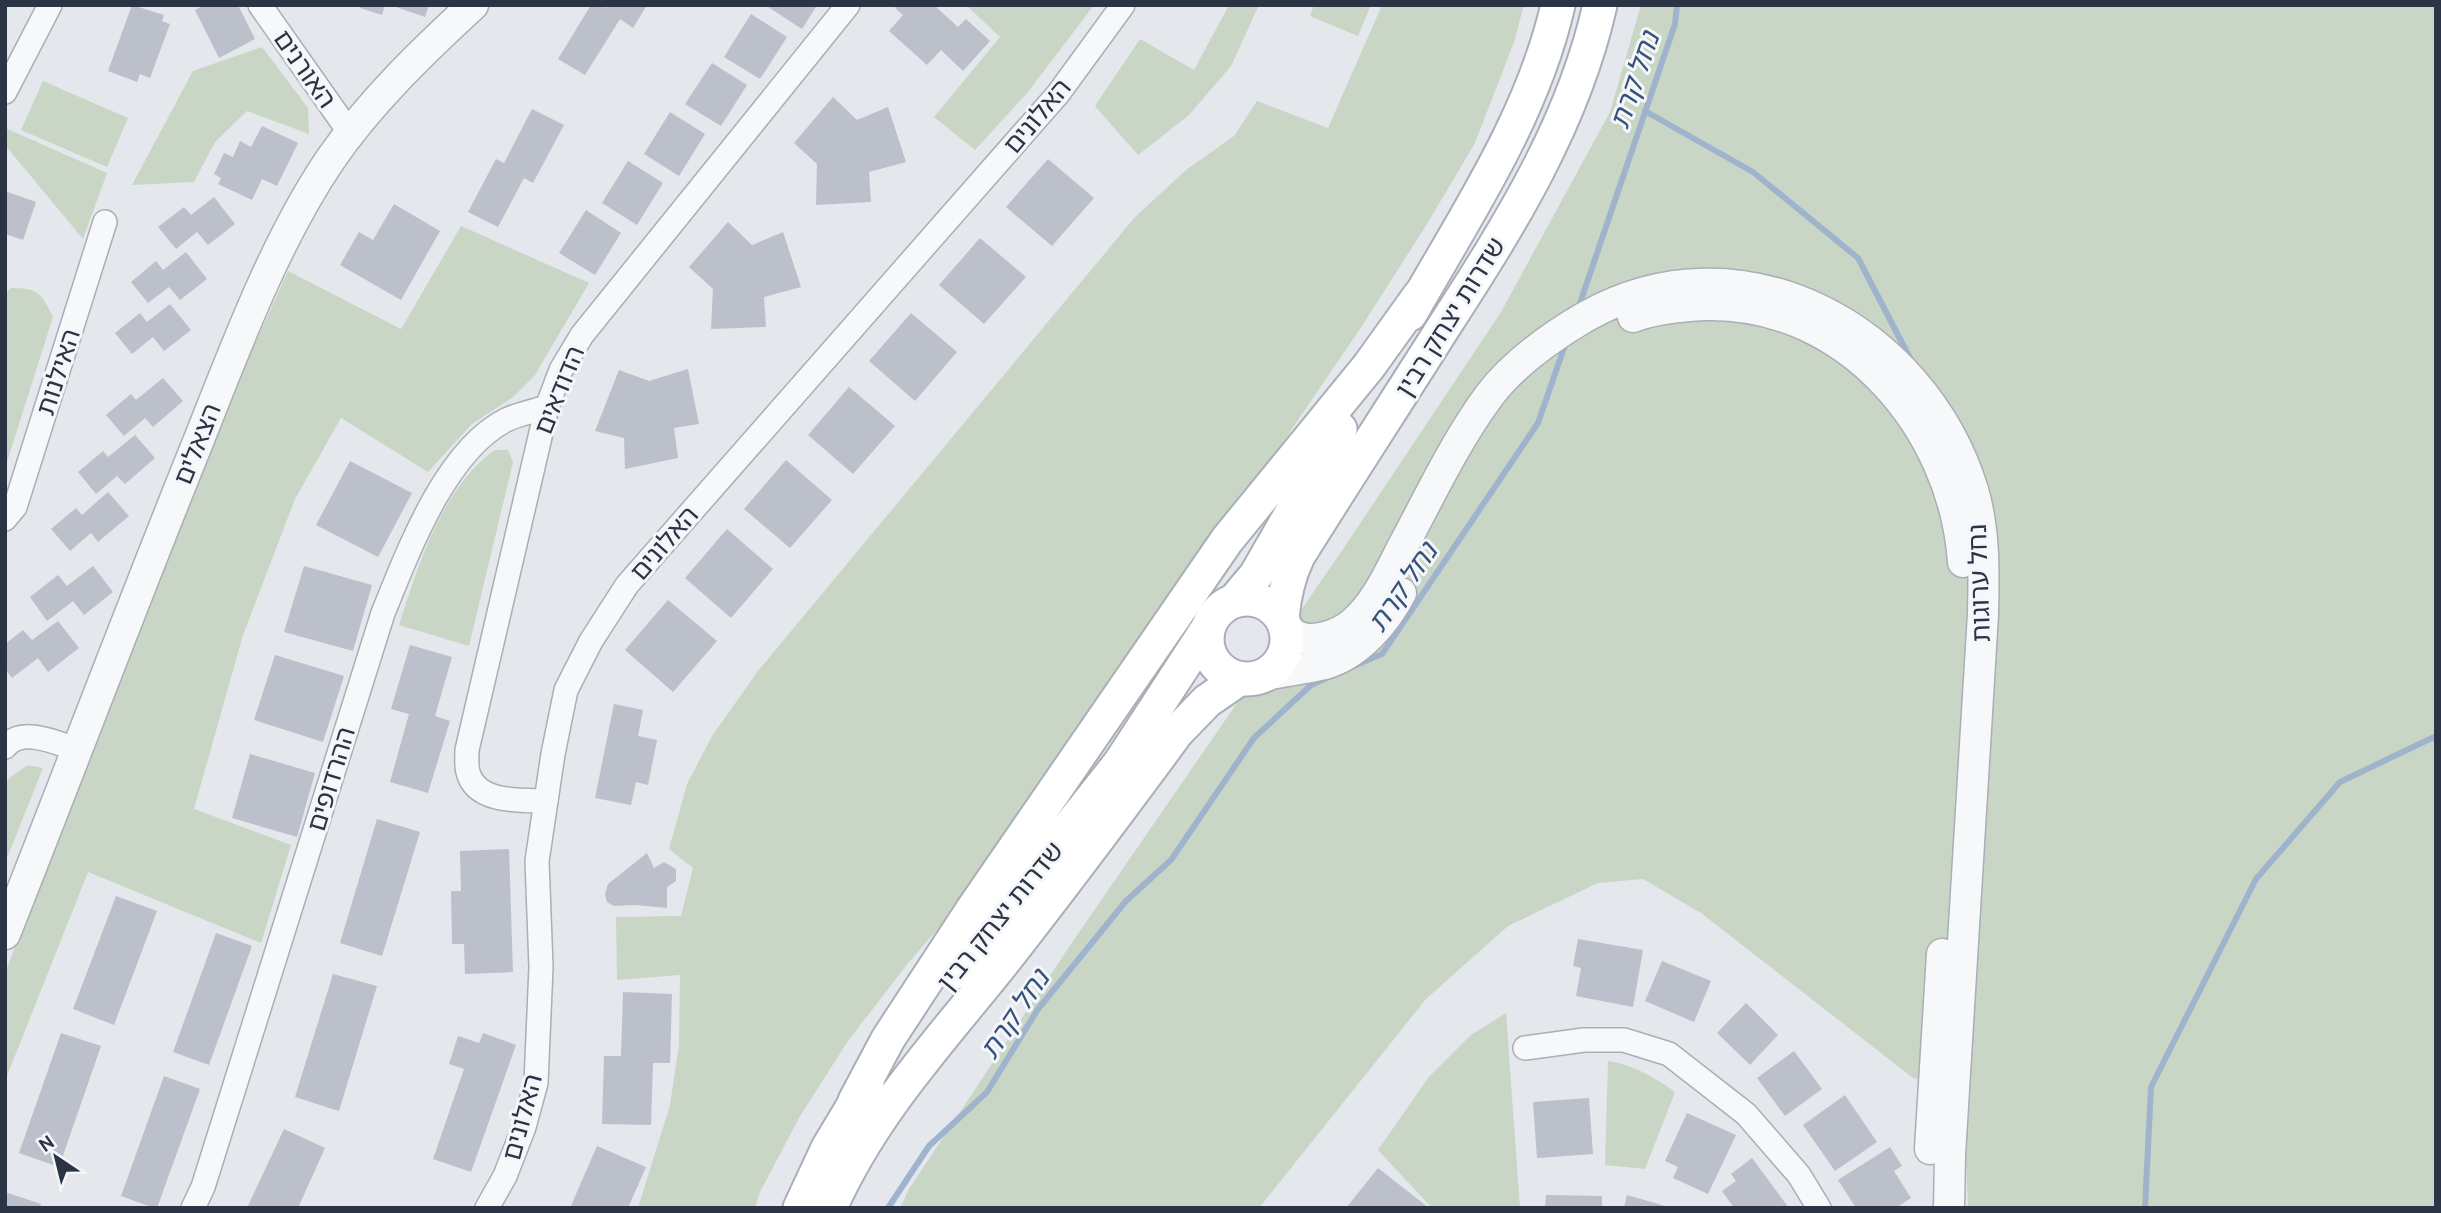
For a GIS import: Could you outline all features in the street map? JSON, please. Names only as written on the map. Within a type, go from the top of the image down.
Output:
[{"type":"main road","name":"שדרות יצחק רבין","points":[[1235,600],[1261,566],[1317,464],[1420,295],[1514,129],[1534,83],[1558,5]]},
{"type":"main road","name":"שדרות יצחק רבין","points":[[1284,622],[1284,592],[1298,556],[1492,252],[1551,147],[1592,42],[1600,5]]},
{"type":"main road","points":[[855,1101],[888,1039],[967,919],[1227,540],[1369,366],[1420,295]]},
{"type":"main road","points":[[1248,598],[1262,601],[1273,608],[1284,622],[1287,644],[1283,657],[1275,668],[1252,677],[1226,674],[1209,654],[1206,641],[1213,616],[1223,606],[1235,600],[1248,598]]},
{"type":"main road","name":"שדרות יצחק רבין","points":[[800,1208],[828,1148],[880,1065],[1114,772],[1208,628]]},
{"type":"main road","name":"שדרות יצחק רבין","points":[[830,1208],[856,1155],[907,1078],[1006,957],[1177,732],[1207,701],[1252,677]]},
{"type":"street","points":[[5,92],[50,5]]},
{"type":"street","name":"האורנים","points":[[260,5],[350,133]]},
{"type":"street","name":"הצאלים","points":[[5,934],[167,518],[266,280],[299,214],[328,163],[362,115],[425,49],[472,5]]},
{"type":"street","name":"הדודאים","points":[[546,801],[496,799],[480,789],[468,775],[467,750],[547,407],[561,370],[582,335],[848,5]]},
{"type":"street","name":"האלונים","points":[[487,1208],[505,1176],[524,1126],[536,1083],[541,967],[537,861],[566,690],[591,641],[628,585],[1058,94],[1123,5]]},
{"type":"street","name":"האילנות","points":[[5,519],[15,506],[105,222]]},
{"type":"street","name":"נחל ערוגות","points":[[1284,622],[1296,636],[1305,639],[1328,636],[1353,623],[1379,591],[1455,450],[1491,394],[1511,372],[1537,351],[1586,317],[1610,305],[1668,288],[1696,284],[1752,286],[1810,305],[1837,318],[1884,354],[1909,379],[1943,425],[1961,459],[1973,491],[1983,545],[1983,614],[1949,1208]]},
{"type":"street","name":"נחל ערוגות","points":[[1252,677],[1324,664],[1337,659],[1359,645],[1379,626],[1398,598],[1472,456],[1499,414],[1550,363],[1614,324],[1666,309],[1695,305],[1741,307],[1767,312],[1814,331],[1867,367],[1900,400],[1937,456],[1960,528],[1964,574],[1931,1134],[1930,1208]]},
{"type":"street","name":"ההרדופים","points":[[193,1208],[207,1174],[383,613],[415,534],[456,466],[479,439],[506,420],[547,407]]},
{"type":"street","points":[[5,747],[9,742],[31,736],[78,750]]},
{"type":"street","points":[[1525,1048],[1584,1040],[1624,1040],[1668,1054],[1746,1114],[1799,1175],[1819,1208]]},
{"type":"green space","points":[[966,5],[1094,5],[1028,92],[975,150],[934,117],[1000,37]]},
{"type":"green space","points":[[1229,5],[1259,5],[1231,66],[1189,115],[1138,155],[1095,106],[1140,39],[1194,70]]},
{"type":"green space","points":[[1314,5],[1371,5],[1358,36],[1310,16]]},
{"type":"green space","points":[[1382,5],[1524,5],[1514,42],[1475,143],[1427,224],[1362,326],[1062,767],[984,876],[909,962],[848,1041],[800,1116],[760,1192],[755,1208],[638,1208],[670,1105],[679,1045],[680,975],[617,980],[616,917],[681,916],[693,868],[669,849],[687,784],[712,736],[758,671],[1135,217],[1186,170],[1234,136],[1257,101],[1328,128]]},
{"type":"green space","points":[[1641,5],[2436,5],[2436,1208],[1968,1208],[1963,1091],[1913,1078],[1701,913],[1643,879],[1598,883],[1508,926],[1426,999],[1259,1208],[900,1208],[909,1189],[1071,944],[1341,552],[1501,312],[1610,112]]},
{"type":"green space","points":[[262,47],[308,108],[309,134],[247,111],[215,142],[194,182],[132,185],[193,71]]},
{"type":"green space","points":[[43,81],[128,118],[107,167],[21,130]]},
{"type":"green space","points":[[5,128],[107,173],[83,239],[5,145]]},
{"type":"green space","points":[[461,226],[589,283],[535,375],[513,397],[472,424],[428,472],[341,418],[295,499],[243,635],[194,809],[291,845],[261,943],[88,872],[5,1081],[5,973],[180,524],[239,379],[288,271],[401,329]]},
{"type":"green space","points":[[11,288],[38,293],[53,317],[5,468],[5,293]]},
{"type":"green space","points":[[495,450],[508,450],[513,462],[469,646],[399,625],[424,553],[446,506],[476,466]]},
{"type":"green space","points":[[28,765],[43,768],[5,863],[5,786],[9,778]]},
{"type":"green space","points":[[1506,1013],[1520,1208],[1432,1208],[1378,1150],[1428,1078],[1471,1035]]},
{"type":"green space","points":[[1608,1061],[1643,1072],[1675,1092],[1645,1169],[1605,1165]]},
{"type":"building","points":[[132,5],[164,15],[162,21],[170,24],[150,78],[140,74],[137,82],[108,71]]},
{"type":"building","points":[[204,5],[238,5],[255,39],[219,58],[195,10]]},
{"type":"building","points":[[361,5],[385,5],[382,15],[360,8]]},
{"type":"building","points":[[390,5],[429,5],[425,17]]},
{"type":"building","points":[[591,5],[602,5],[606,8],[608,5],[647,5],[633,28],[620,19],[585,75],[558,59]]},
{"type":"building","points":[[765,5],[817,5],[802,29]]},
{"type":"building","points":[[897,5],[934,5],[958,27],[966,19],[990,41],[963,71],[941,50],[927,65],[889,31],[903,15],[895,8]]},
{"type":"building","points":[[751,14],[787,37],[760,79],[724,57]]},
{"type":"building","points":[[712,63],[747,85],[721,126],[685,104]]},
{"type":"building","points":[[833,97],[857,120],[888,107],[906,162],[869,172],[871,202],[816,205],[817,164],[794,143]]},
{"type":"building","points":[[532,109],[564,125],[533,183],[524,178],[498,227],[468,212],[496,159],[504,163]]},
{"type":"building","points":[[670,112],[705,134],[679,176],[644,154]]},
{"type":"building","points":[[262,126],[298,143],[277,186],[262,179],[252,200],[218,184],[221,178],[214,174],[224,153],[233,157],[240,141],[251,147]]},
{"type":"building","points":[[1048,159],[1094,198],[1052,246],[1006,207]]},
{"type":"building","points":[[628,161],[663,183],[637,225],[602,203]]},
{"type":"building","points":[[5,191],[36,202],[23,240],[5,234]]},
{"type":"building","points":[[214,197],[235,224],[208,245],[197,232],[176,249],[158,227],[184,207],[191,215]]},
{"type":"building","points":[[394,204],[440,231],[401,300],[340,265],[359,232],[373,240]]},
{"type":"building","points":[[586,210],[621,233],[595,275],[559,253]]},
{"type":"building","points":[[728,222],[752,245],[783,232],[801,287],[764,297],[766,327],[711,329],[713,289],[689,267]]},
{"type":"building","points":[[980,238],[1026,277],[984,324],[939,285]]},
{"type":"building","points":[[186,252],[207,279],[180,300],[169,287],[148,303],[131,282],[156,261],[163,270]]},
{"type":"building","points":[[170,304],[191,330],[164,351],[153,337],[132,354],[115,333],[140,313],[147,322]]},
{"type":"building","points":[[911,313],[957,352],[915,401],[869,361]]},
{"type":"building","points":[[688,369],[699,424],[674,428],[678,458],[625,469],[624,438],[595,431],[619,370],[649,381]]},
{"type":"building","points":[[163,378],[183,401],[153,427],[145,418],[124,436],[106,415],[131,394],[136,400]]},
{"type":"building","points":[[849,387],[895,426],[853,474],[808,435]]},
{"type":"building","points":[[135,435],[155,458],[125,484],[117,476],[96,494],[78,472],[103,451],[108,457]]},
{"type":"building","points":[[786,460],[832,500],[790,548],[744,509]]},
{"type":"building","points":[[350,461],[412,493],[378,557],[316,525]]},
{"type":"building","points":[[108,492],[129,516],[98,542],[91,533],[70,551],[51,529],[76,508],[82,515]]},
{"type":"building","points":[[727,529],[773,569],[731,618],[685,578]]},
{"type":"building","points":[[93,566],[113,592],[84,615],[73,601],[47,621],[30,597],[58,575],[67,586]]},
{"type":"building","points":[[304,566],[372,585],[353,651],[284,632]]},
{"type":"building","points":[[668,600],[717,641],[673,692],[625,650]]},
{"type":"building","points":[[58,621],[79,648],[48,672],[38,658],[12,678],[5,669],[5,644],[23,630],[32,640]]},
{"type":"building","points":[[410,645],[452,657],[435,716],[450,721],[428,793],[390,782],[409,714],[391,709]]},
{"type":"building","points":[[275,655],[344,676],[323,742],[254,720]]},
{"type":"building","points":[[614,704],[643,710],[638,736],[657,740],[648,785],[636,782],[631,805],[595,798]]},
{"type":"building","points":[[250,754],[315,773],[297,837],[232,818]]},
{"type":"building","points":[[377,819],[420,832],[382,956],[340,943]]},
{"type":"building","points":[[509,849],[513,972],[465,974],[464,944],[452,944],[451,891],[461,891],[460,851]]},
{"type":"building","points":[[647,853],[654,868],[664,862],[676,869],[676,881],[667,887],[667,908],[614,906],[607,902],[605,894],[608,884]]},
{"type":"building","points":[[116,896],[157,911],[114,1025],[73,1009]]},
{"type":"building","points":[[216,933],[252,946],[209,1065],[173,1052]]},
{"type":"building","points":[[1578,939],[1643,950],[1633,1007],[1576,996],[1581,968],[1573,966]]},
{"type":"building","points":[[1662,961],[1711,981],[1694,1022],[1645,1001]]},
{"type":"building","points":[[333,974],[377,986],[339,1111],[295,1097]]},
{"type":"building","points":[[623,992],[672,994],[670,1063],[653,1063],[651,1125],[602,1124],[604,1056],[621,1056]]},
{"type":"building","points":[[1746,1003],[1778,1035],[1750,1065],[1717,1033]]},
{"type":"building","points":[[61,1033],[101,1046],[59,1167],[19,1153]]},
{"type":"building","points":[[483,1033],[516,1045],[471,1172],[433,1159],[464,1069],[449,1064],[458,1036],[479,1043]]},
{"type":"building","points":[[1794,1051],[1822,1089],[1785,1116],[1757,1078]]},
{"type":"building","points":[[164,1076],[200,1089],[157,1208],[154,1208],[121,1196]]},
{"type":"building","points":[[1845,1095],[1877,1142],[1835,1171],[1803,1125]]},
{"type":"building","points":[[1589,1098],[1593,1154],[1537,1158],[1533,1102]]},
{"type":"building","points":[[1687,1113],[1736,1135],[1708,1194],[1673,1178],[1678,1167],[1665,1161]]},
{"type":"building","points":[[284,1129],[325,1148],[298,1208],[247,1208]]},
{"type":"building","points":[[597,1146],[646,1167],[628,1208],[570,1208]]},
{"type":"building","points":[[1890,1147],[1902,1166],[1894,1171],[1911,1198],[1896,1208],[1856,1208],[1838,1180]]},
{"type":"building","points":[[1752,1158],[1789,1208],[1734,1208],[1722,1191],[1736,1181],[1731,1174]]},
{"type":"building","points":[[1378,1168],[1429,1208],[1346,1208]]},
{"type":"building","points":[[5,1192],[41,1204],[40,1208],[5,1208]]},
{"type":"building","points":[[1546,1195],[1602,1196],[1602,1208],[1545,1208]]},
{"type":"building","points":[[1627,1195],[1669,1207],[1624,1208]]},
{"type":"waterway","name":"נחל קרת","points":[[1578,309],[1675,24],[1677,5]]},
{"type":"waterway","points":[[1645,111],[1753,172],[1858,258],[1913,364]]},
{"type":"waterway","name":"נחל קרת","points":[[1354,666],[1382,654],[1538,423],[1566,342]]},
{"type":"waterway","name":"נחל קרת","points":[[888,1208],[929,1146],[987,1092],[1038,1009],[1126,901],[1171,860],[1254,738],[1311,685],[1331,676]]},
{"type":"waterway","points":[[2145,1208],[2151,1087],[2256,879],[2340,782],[2436,736]]}]
